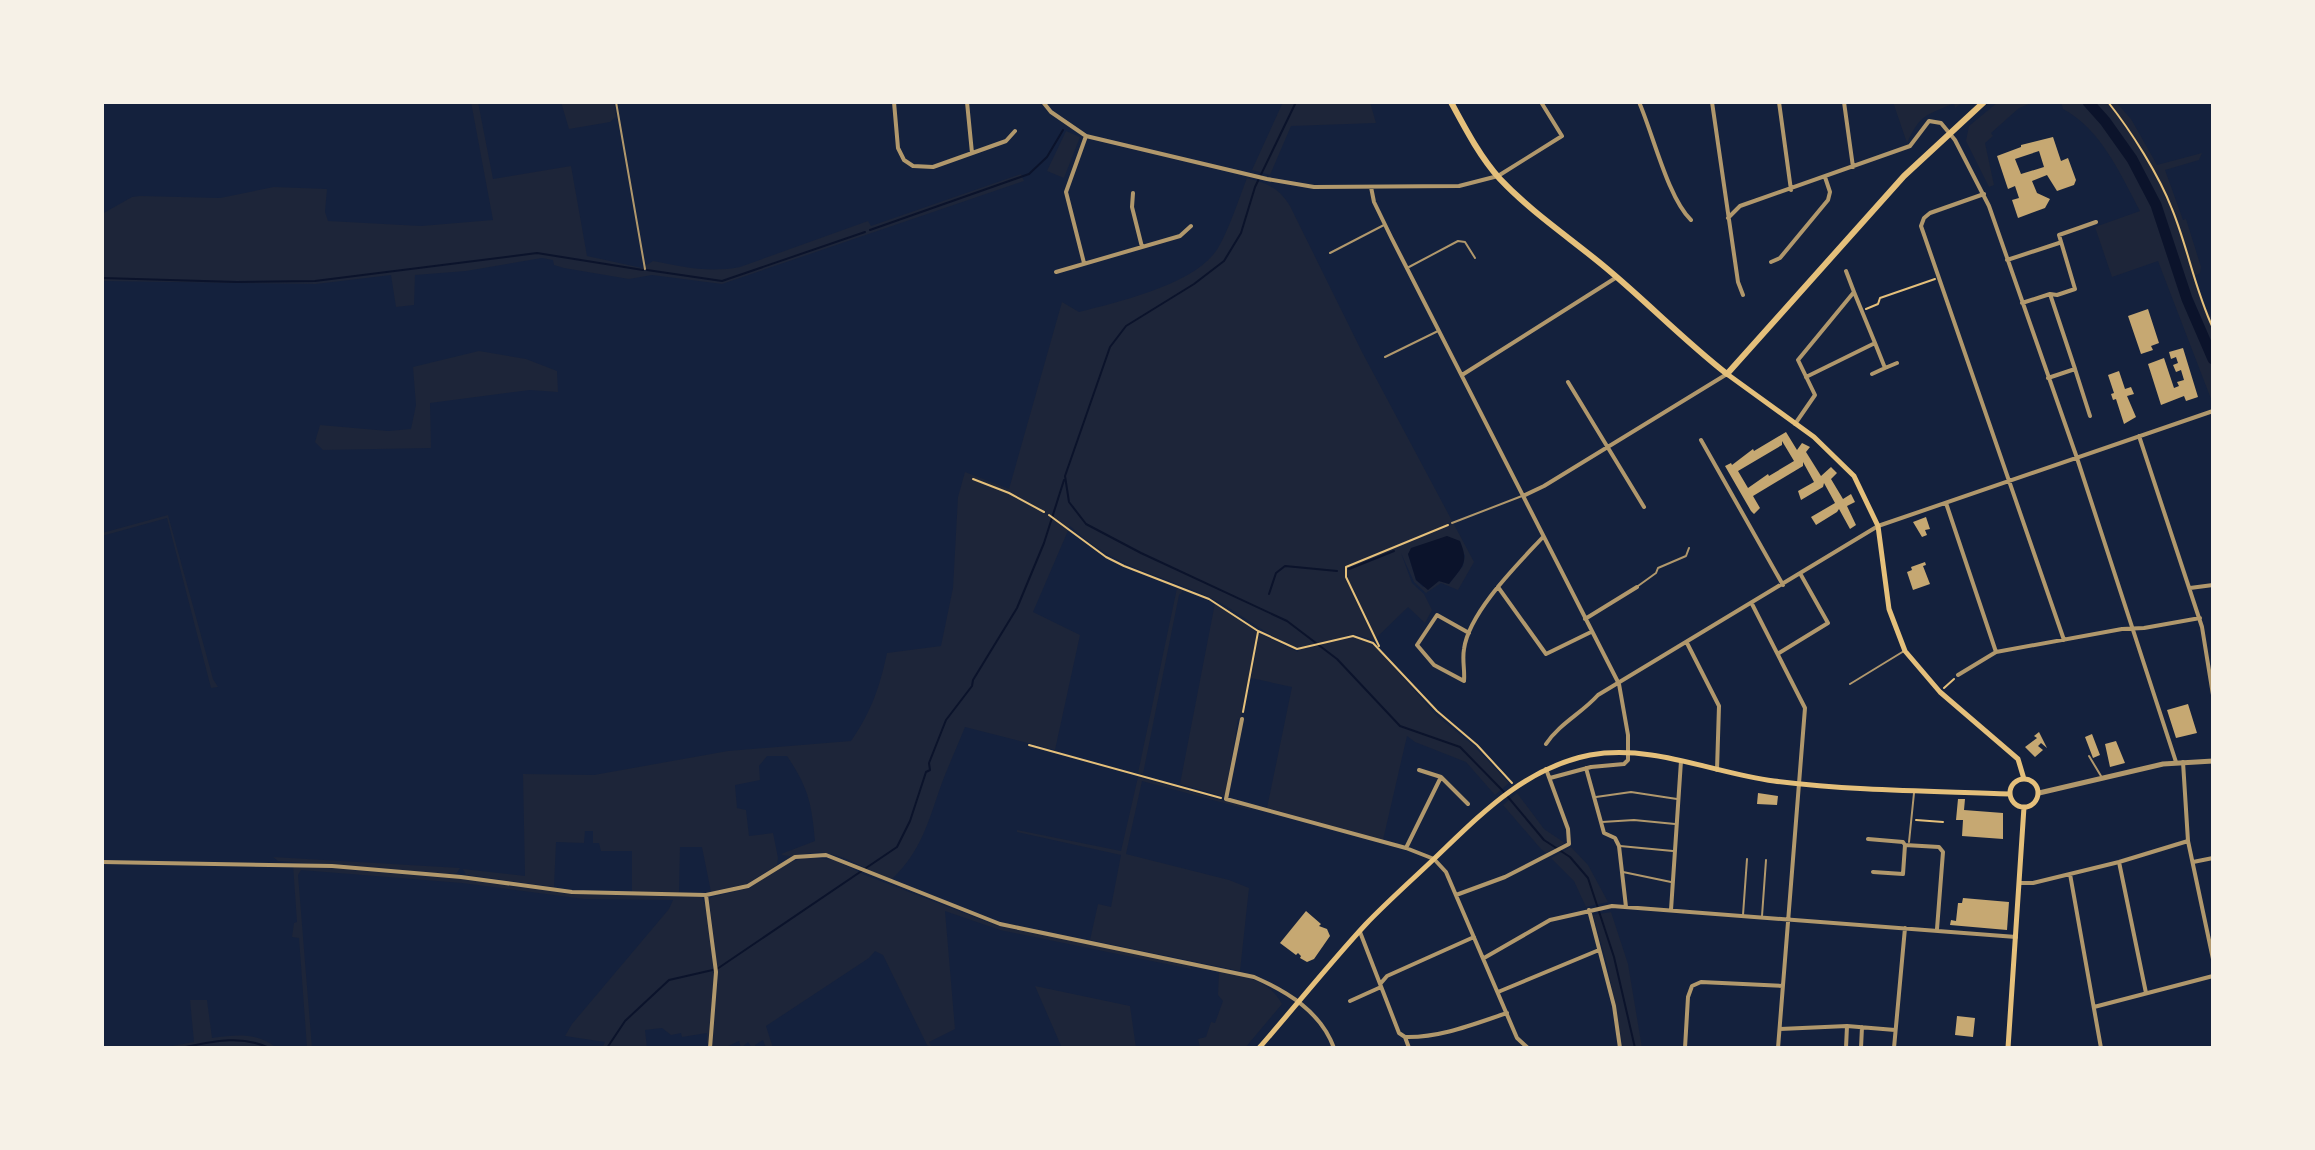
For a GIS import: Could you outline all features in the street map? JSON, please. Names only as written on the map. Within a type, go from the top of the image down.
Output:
[{"type":"main road","points":[[1451,102],[1475,144],[1498,176],[1522,201],[1617,277],[1698,351],[1833,453],[1854,476],[1878,526],[1889,609],[1905,651],[1940,692],[2018,759],[2024,779],[2036,785],[2039,793],[2033,805],[2024,807],[2016,805],[2010,794]]},
{"type":"main road","points":[[1727,374],[1896,185],[1984,102]]},
{"type":"main road","points":[[1260,1048],[1360,932],[1434,859],[1512,788],[1546,769],[1590,755],[1629,753],[1800,783],[2010,794]]},
{"type":"main road","points":[[2010,794],[2016,782],[2024,779]]},
{"type":"main road","points":[[2008,1048],[2024,807]]},
{"type":"street","points":[[894,102],[898,148],[904,160],[913,166],[933,167],[1006,141],[1015,131]]},
{"type":"street","points":[[967,102],[972,153]]},
{"type":"street","points":[[1043,102],[1051,112],[1086,136],[1267,179],[1314,187],[1459,186],[1498,176],[1562,136],[1541,102]]},
{"type":"street","points":[[1639,102],[1673,192],[1682,212],[1691,220]]},
{"type":"street","points":[[1712,102],[1738,282],[1743,295]]},
{"type":"street","points":[[1779,102],[1791,190]]},
{"type":"street","points":[[1844,102],[1853,167]]},
{"type":"street","points":[[1728,218],[1740,206],[1910,146],[1929,121],[1941,123],[1949,132],[1984,194],[2179,762],[2188,841],[2213,959]]},
{"type":"street","points":[[1084,264],[1066,192],[1086,136]]},
{"type":"street","points":[[1771,262],[1780,258],[1828,200],[1830,192],[1825,177]]},
{"type":"street","points":[[1371,187],[1385,225],[1619,684],[1628,760],[1624,764],[1586,768],[1550,778]]},
{"type":"street","points":[[1133,193],[1132,207],[1142,247]]},
{"type":"street","points":[[1984,194],[1930,213],[1921,226],[2064,640]]},
{"type":"street","points":[[1726,202],[1740,206]]},
{"type":"street","points":[[2022,303],[2075,289],[2059,235],[2096,222]]},
{"type":"street","points":[[1056,272],[1180,236],[1191,226]]},
{"type":"street","points":[[2007,260],[2059,243]]},
{"type":"street","points":[[1846,271],[1885,368]]},
{"type":"street","points":[[1462,375],[1617,277]]},
{"type":"street","points":[[1795,424],[1815,395],[1798,360],[1854,292]]},
{"type":"street","points":[[2050,294],[2090,416]]},
{"type":"street","points":[[1806,377],[1875,343]]},
{"type":"street","points":[[1872,374],[1897,363]]},
{"type":"street","points":[[2048,378],[2075,369]]},
{"type":"street","points":[[1523,496],[1727,374]]},
{"type":"street","points":[[1568,382],[1644,507]]},
{"type":"street","points":[[1546,744],[1553,734],[1585,710],[1598,695],[1878,526],[2213,412]]},
{"type":"street","points":[[2139,436],[2200,618],[2213,695]]},
{"type":"street","points":[[1701,440],[1783,585]]},
{"type":"street","points":[[1946,503],[1996,652]]},
{"type":"street","points":[[1469,633],[1437,615],[1417,645],[1434,665],[1464,681],[1464,649],[1469,633],[1498,587],[1543,537]]},
{"type":"street","points":[[1779,653],[1828,623],[1801,575]]},
{"type":"street","points":[[2190,588],[2213,585]]},
{"type":"street","points":[[1498,587],[1544,651],[1551,654],[1591,632]]},
{"type":"street","points":[[1585,619],[1637,587]]},
{"type":"street","points":[[1752,604],[1805,708],[1778,1048]]},
{"type":"street","points":[[1958,675],[1996,652],[2200,618]]},
{"type":"street","points":[[1687,643],[1719,706],[1717,770]]},
{"type":"street","points":[[1242,719],[1226,799],[1406,848],[1434,859],[1446,872],[1517,1038],[1528,1048]]},
{"type":"street","points":[[1671,910],[1681,761]]},
{"type":"street","points":[[2039,793],[2179,762],[2213,761]]},
{"type":"street","points":[[1586,768],[1604,833],[1615,838],[1619,846],[1626,907]]},
{"type":"street","points":[[1456,895],[1505,877],[1566,846],[1570,838],[1546,769]]},
{"type":"street","points":[[1419,770],[1441,777],[1468,804]]},
{"type":"street","points":[[1406,848],[1441,777]]},
{"type":"street","points":[[1868,839],[1939,847],[1943,852],[1937,930]]},
{"type":"street","points":[[2021,883],[2033,883],[2119,862],[2188,841]]},
{"type":"street","points":[[1873,872],[1903,874],[1907,845]]},
{"type":"street","points":[[102,862],[332,866],[474,878],[572,892],[706,895],[748,886],[783,862],[805,854],[826,855],[1000,924],[1248,975],[1275,986],[1299,1002],[1323,1026],[1334,1048]]},
{"type":"street","points":[[2193,862],[2213,858]]},
{"type":"street","points":[[2119,862],[2146,993]]},
{"type":"street","points":[[2070,874],[2101,1048]]},
{"type":"street","points":[[706,895],[716,965],[710,1048]]},
{"type":"street","points":[[1484,958],[1550,920],[1605,907],[2016,937]]},
{"type":"street","points":[[1590,910],[1614,1006],[1620,1048]]},
{"type":"street","points":[[1894,1048],[1905,928]]},
{"type":"street","points":[[1360,932],[1399,1033],[1405,1037],[1428,1036],[1507,1013]]},
{"type":"street","points":[[1350,1001],[1381,985],[1387,976],[1474,937]]},
{"type":"street","points":[[1498,992],[1599,950]]},
{"type":"street","points":[[2094,1007],[2213,976]]},
{"type":"street","points":[[1685,1048],[1688,997],[1692,986],[1701,982],[1783,986]]},
{"type":"street","points":[[1780,1029],[1847,1026],[1895,1030]]},
{"type":"street","points":[[1846,1048],[1847,1026]]},
{"type":"street","points":[[1861,1048],[1862,1027]]},
{"type":"street","points":[[1405,1037],[1409,1048]]},
{"type":"lane","points":[[616,102],[645,269]]},
{"type":"lane","points":[[1330,253],[1385,225]]},
{"type":"lane","points":[[1407,267],[1458,241],[1465,242],[1475,258]]},
{"type":"lane","points":[[1385,357],[1439,330]]},
{"type":"lane","points":[[1452,523],[1523,496]]},
{"type":"lane","points":[[1637,587],[1658,568],[1686,556],[1689,548]]},
{"type":"lane","points":[[1850,684],[1905,651]]},
{"type":"lane","points":[[2089,756],[2101,777]]},
{"type":"lane","points":[[1907,845],[1914,791]]},
{"type":"lane","points":[[1594,798],[1631,792],[1678,799]]},
{"type":"lane","points":[[1600,822],[1676,824]]},
{"type":"lane","points":[[1619,846],[1674,851]]},
{"type":"lane","points":[[1742,916],[1747,859]]},
{"type":"lane","points":[[1762,917],[1766,860]]},
{"type":"lane","points":[[1623,872],[1673,882]]},
{"type":"path","points":[[2108,102],[2126,125],[2172,207],[2202,305],[2213,328]]},
{"type":"path","points":[[1861,311],[1878,304],[1880,298],[1938,278]]},
{"type":"path","points":[[973,479],[1009,493],[1044,512]]},
{"type":"path","points":[[1049,515],[1106,557],[1209,599],[1258,631],[1297,649],[1353,636],[1366,639],[1379,648],[1437,711],[1477,745],[1512,788]]},
{"type":"path","points":[[1379,648],[1346,577],[1346,567],[1452,523]]},
{"type":"path","points":[[1242,719],[1258,631]]},
{"type":"path","points":[[1940,692],[1958,675]]},
{"type":"path","points":[[1029,745],[1226,799]]},
{"type":"path","points":[[1911,820],[1943,822]]},
{"type":"shaded area","points":[[471,102],[478,102],[493,179],[571,166],[587,256],[642,268],[653,261],[707,269],[740,267],[868,221],[871,226],[1021,174],[1024,181],[722,284],[652,275],[629,279],[564,268],[554,265],[553,260],[542,258],[466,271],[415,275],[414,305],[396,307],[391,275],[316,284],[102,281],[102,214],[132,197],[220,198],[274,187],[327,189],[325,212],[328,221],[421,226],[493,220]]},
{"type":"shaded area","points":[[561,102],[614,102],[616,117],[610,122],[569,129]]},
{"type":"shaded area","points":[[1283,102],[1370,102],[1376,123],[1291,126],[1270,175],[1252,170]]},
{"type":"shaded area","points":[[1893,102],[1963,102],[1955,108],[1954,103],[1925,117],[1907,143]]},
{"type":"shaded area","points":[[1998,102],[2034,102],[2019,108],[1991,133],[1993,136],[1985,143],[1994,185],[1989,187],[1966,141],[1969,126]]},
{"type":"shaded area","points":[[2061,102],[2084,102],[2130,161],[2154,206],[2185,300],[2213,366],[2213,404],[2158,261],[2112,277],[2095,227],[2140,211],[2099,141],[2088,128],[2063,109]]},
{"type":"shaded area","points":[[2092,102],[2116,102],[2131,119],[2157,165],[2202,153],[2199,160],[2165,170],[2183,220],[2186,219],[2201,267],[2200,273],[2195,276],[2204,305],[2213,320],[2213,352],[2197,317],[2154,192],[2130,151]]},
{"type":"shaded area","points":[[1066,131],[1080,137],[1064,178],[1047,171]]},
{"type":"shaded area","points":[[1247,178],[1277,191],[1290,206],[1362,352],[1474,562],[1458,590],[1441,583],[1426,593],[1414,582],[1401,553],[1412,583],[1424,594],[1432,610],[1425,623],[1408,607],[1374,640],[1354,634],[1354,637],[1378,649],[1436,715],[1473,745],[1509,783],[1495,795],[1466,762],[1407,736],[1383,840],[1267,808],[1292,687],[1251,678],[1259,633],[1298,652],[1299,648],[1213,599],[1121,562],[1087,541],[1070,526],[1033,612],[1080,635],[1055,750],[965,727],[923,834],[910,858],[890,881],[842,857],[820,852],[790,856],[781,854],[815,841],[808,796],[787,756],[767,756],[759,766],[760,780],[735,785],[737,808],[746,810],[749,836],[773,833],[778,858],[777,865],[747,884],[711,892],[702,847],[680,847],[679,892],[632,892],[632,851],[601,851],[599,843],[593,843],[593,831],[585,831],[584,843],[556,842],[554,887],[466,875],[463,869],[525,876],[523,774],[594,775],[728,751],[851,741],[874,699],[887,653],[941,646],[953,588],[958,497],[965,472],[1009,489],[1062,302],[1079,312],[1155,290],[1193,272],[1208,261],[1218,248]],"holes":[[[1447,536],[1465,555],[1463,566],[1449,584],[1439,581],[1423,587],[1416,580],[1408,554]]]},
{"type":"shaded area","points":[[479,351],[526,359],[557,371],[558,392],[530,390],[430,403],[431,448],[323,450],[315,442],[320,425],[388,431],[411,429],[416,405],[413,367]]},
{"type":"shaded area","points":[[168,515],[213,679],[218,687],[211,688],[167,518],[102,536],[102,533]]},
{"type":"shaded area","points":[[1447,536],[1460,541],[1463,564],[1449,584],[1439,581],[1428,590],[1416,580],[1408,554],[1411,548]]},
{"type":"shaded area","points":[[1177,588],[1183,591],[1179,595],[1143,774],[1138,773]]},
{"type":"shaded area","points":[[1215,603],[1257,632],[1225,797],[1180,784]]},
{"type":"shaded area","points":[[1138,777],[1250,808],[1142,781],[1126,854],[1249,888],[1240,971],[1090,940],[1098,904],[1111,907],[1121,855],[1017,832],[1121,851]]},
{"type":"shaded area","points":[[1517,793],[1544,829],[1565,843],[1546,853],[1541,849],[1503,805]]},
{"type":"shaded area","points":[[1571,847],[1588,865],[1608,902],[1586,907],[1574,881],[1551,858]]},
{"type":"shaded area","points":[[273,857],[460,868],[452,874],[278,861]]},
{"type":"shaded area","points":[[806,857],[835,860],[865,875],[998,926],[1190,965],[1191,969],[1000,930],[945,911],[955,1029],[929,1042],[932,1048],[927,1045],[883,955],[875,951],[766,1026],[773,1048],[766,1048],[763,1040],[755,1045],[756,1048],[748,1042],[741,1048],[739,1041],[724,1048],[712,1048],[718,973],[709,900],[749,888],[785,864]]},
{"type":"shaded area","points":[[293,865],[461,879],[571,894],[702,897],[714,972],[709,1043],[707,1033],[682,1037],[681,1033],[671,1035],[662,1028],[645,1030],[647,1048],[602,1048],[605,1042],[565,1036],[669,909],[673,900],[584,899],[462,883],[301,870],[298,875],[312,1048],[307,1048],[299,938],[292,937],[294,923],[297,922]]},
{"type":"shaded area","points":[[1611,912],[1628,964],[1642,1048],[1623,1048],[1608,968],[1593,915]]},
{"type":"shaded area","points":[[1219,971],[1263,984],[1282,1004],[1245,1048],[1200,1048],[1198,1039],[1206,1037],[1223,1001],[1218,995]]},
{"type":"shaded area","points":[[1035,986],[1130,1006],[1136,1048],[1062,1048]]},
{"type":"shaded area","points":[[190,1000],[207,1000],[212,1038],[254,1037],[277,1048],[161,1048],[194,1042]]},
{"type":"building","points":[[2053,137],[2061,161],[2068,158],[2076,180],[2074,185],[2057,191],[2047,175],[2032,181],[2037,193],[2050,199],[2045,208],[2018,218],[2012,200],[2019,198],[2015,186],[2008,189],[1997,156],[2021,145]],"holes":[[[2039,151],[2044,167],[2021,174],[2015,159]]]},
{"type":"building","points":[[2148,309],[2159,343],[2151,346],[2153,350],[2141,354],[2128,316]]},
{"type":"building","points":[[2183,348],[2198,397],[2186,401],[2184,396],[2161,405],[2148,364],[2164,358],[2174,388],[2179,386],[2177,382],[2184,380],[2181,370],[2176,372],[2173,365],[2178,363],[2176,357],[2171,359],[2169,352]]},
{"type":"building","points":[[2119,371],[2125,389],[2131,387],[2134,394],[2127,396],[2136,417],[2124,424],[2116,399],[2113,400],[2111,394],[2114,393],[2108,375]]},
{"type":"building","points":[[1786,432],[1797,450],[1802,443],[1810,447],[1806,452],[1821,476],[1831,467],[1837,473],[1831,479],[1843,499],[1851,494],[1855,502],[1847,506],[1856,525],[1850,529],[1839,509],[1816,525],[1811,517],[1835,503],[1824,483],[1823,487],[1801,500],[1798,491],[1814,482],[1803,462],[1803,466],[1753,496],[1760,508],[1754,514],[1725,466]],"holes":[[[1782,441],[1794,461],[1748,488],[1738,471],[1782,445]]]},
{"type":"building","points":[[1926,517],[1930,529],[1925,530],[1927,535],[1922,537],[1913,522]]},
{"type":"building","points":[[1925,562],[1923,566],[1930,584],[1913,590],[1907,572],[1912,570],[1911,567]]},
{"type":"building","points":[[2188,704],[2197,733],[2176,738],[2167,710]]},
{"type":"building","points":[[2039,732],[2047,748],[2041,743],[2038,746],[2043,750],[2035,757],[2025,747],[2037,738],[2034,736]]},
{"type":"building","points":[[2092,734],[2100,755],[2093,758],[2085,737]]},
{"type":"building","points":[[2116,741],[2125,763],[2110,767],[2105,744]]},
{"type":"building","points":[[1758,793],[1778,796],[1777,805],[1757,804]]},
{"type":"building","points":[[1958,799],[1965,799],[1964,810],[2003,813],[2003,839],[1962,836],[1963,820],[1956,820]]},
{"type":"building","points":[[1963,898],[2009,902],[2007,930],[1950,925],[1951,920],[1956,921],[1958,903],[1962,903]]},
{"type":"building","points":[[1306,911],[1321,924],[1319,926],[1327,929],[1330,936],[1314,959],[1307,962],[1280,943]]},
{"type":"building","points":[[1957,1016],[1975,1018],[1973,1037],[1955,1035]]},
{"type":"waterway","points":[[1296,102],[1255,187],[1241,233],[1224,261],[1194,284],[1126,326],[1110,347],[1065,476],[1069,502],[1086,524],[1287,621],[1337,659],[1400,726],[1460,747],[1504,792]]},
{"type":"waterway","points":[[2088,102],[2132,159],[2156,205],[2187,299],[2213,359]]},
{"type":"waterway","points":[[870,230],[1029,174],[1047,157],[1063,130]]},
{"type":"waterway","points":[[647,270],[722,281],[865,232]]},
{"type":"waterway","points":[[102,278],[315,281],[537,253],[643,270]]},
{"type":"waterway","points":[[607,1048],[625,1021],[669,980],[717,969],[897,847],[910,821],[926,772],[930,770],[929,763],[946,720],[972,686],[1017,608],[1044,543],[1064,480]]},
{"type":"waterway","points":[[1349,569],[1394,551]]},
{"type":"waterway","points":[[1269,594],[1276,573],[1285,566],[1337,571]]},
{"type":"waterway","points":[[1508,797],[1544,840],[1570,857],[1588,878],[1614,957],[1635,1048]]},
{"type":"waterway","points":[[181,1048],[236,1040],[269,1048]]}]
